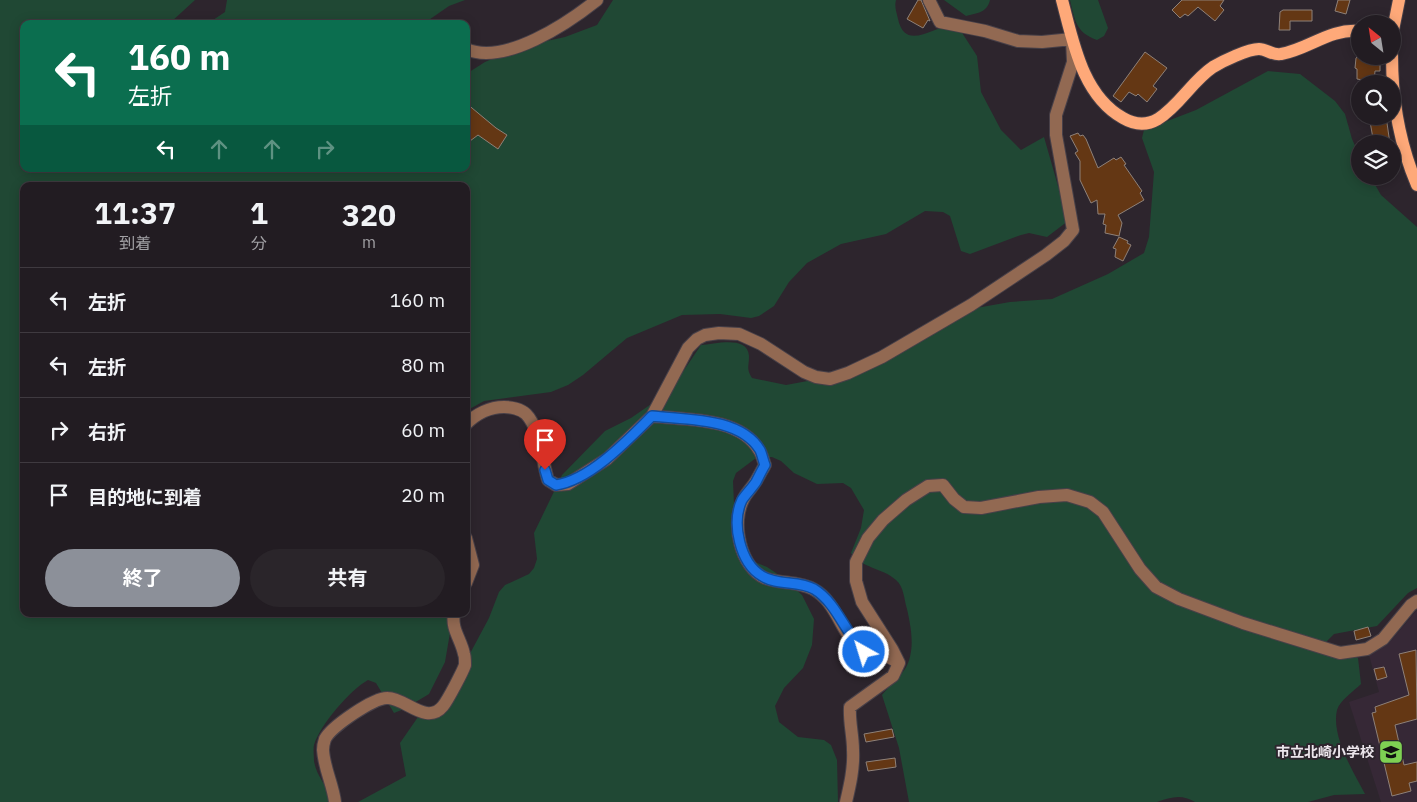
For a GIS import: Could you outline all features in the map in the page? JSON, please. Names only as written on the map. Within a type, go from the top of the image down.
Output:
[{"type":"main road","points":[[1062,0],[1072,38],[1091,87],[1116,114],[1130,122],[1144,125],[1157,120],[1174,107],[1212,68],[1233,57],[1259,49],[1279,55],[1342,32],[1351,32]]},
{"type":"main road","points":[[1396,15],[1399,0]]},
{"type":"main road","points":[[1393,65],[1395,100],[1403,144],[1417,185]]},
{"type":"street","points":[[470,50],[484,53],[504,50],[526,43],[553,30],[597,0]]},
{"type":"street","points":[[470,420],[484,411],[497,407],[512,407],[526,413],[538,441],[548,480],[556,485],[568,484],[607,459],[652,416],[688,348],[705,334],[739,334],[761,344],[804,372],[816,377],[830,379],[882,357],[971,305],[1046,256],[1064,241],[1073,230],[1056,135],[1056,115],[1073,62],[1072,38],[1042,42],[1018,41],[985,31],[940,22],[929,0]]},
{"type":"street","points":[[652,416],[718,424],[735,429],[750,438],[760,450],[765,465],[757,481],[742,501],[738,519],[739,537],[743,554],[750,566],[762,576],[776,582],[794,583],[813,588],[827,599],[854,642],[864,652],[887,656],[899,663]]},
{"type":"street","points":[[899,663],[862,602],[856,581],[856,562],[868,538],[882,520],[906,500],[928,486],[944,485],[954,499],[964,507],[982,508],[1039,497],[1067,495],[1090,502],[1103,512],[1140,570],[1156,587],[1178,598],[1243,623],[1340,653],[1367,649],[1383,639],[1411,605],[1417,601]]},
{"type":"street","points":[[470,553],[473,565],[470,573]]},
{"type":"street","points":[[336,802],[323,749],[326,738],[335,728],[368,704],[380,699],[388,698],[400,701],[418,711],[426,713],[436,711],[443,706],[465,665],[464,654],[454,631],[454,617]]},
{"type":"street","points":[[846,802],[853,773],[853,749],[849,720],[850,707],[893,676],[899,663]]},
{"type":"shaded area","name":"市立北崎小学校","points":[[1417,610],[1417,802],[1381,802],[1349,702],[1379,692],[1369,655],[1388,644]]},
{"type":"green space","points":[[0,0],[195,0],[173,20],[20,20],[20,172],[470,172],[470,71],[485,62],[519,47],[565,37],[597,25],[613,0],[896,0],[895,8],[898,19],[902,29],[907,34],[914,36],[957,25],[977,56],[981,92],[1001,130],[1021,150],[1044,137],[1068,221],[1047,237],[1029,233],[970,254],[961,251],[950,216],[943,212],[925,211],[886,234],[841,244],[807,263],[789,282],[774,306],[759,316],[751,318],[720,314],[682,315],[627,338],[583,375],[568,385],[551,392],[484,401],[470,409],[470,182],[20,182],[20,617],[449,617],[451,627],[445,662],[429,694],[394,713],[376,683],[368,680],[345,700],[322,728],[314,745],[314,761],[320,777],[336,802],[0,802]]},
{"type":"green space","points":[[227,0],[465,0],[449,6],[429,20],[213,20],[225,12]]},
{"type":"green space","points":[[944,0],[990,0],[987,8],[984,10],[966,16]]},
{"type":"green space","points":[[1070,0],[1098,0],[1108,28],[1104,36],[1097,40],[1080,29]]},
{"type":"green space","points":[[1268,71],[1300,74],[1335,101],[1345,114],[1351,135],[1351,185],[1375,185],[1381,195],[1417,227],[1417,588],[1408,593],[1377,626],[1334,634],[1321,647],[1358,658],[1361,684],[1341,703],[1337,710],[1336,720],[1337,731],[1344,753],[1365,794],[1334,795],[1308,802],[1195,802],[1190,799],[1176,797],[1157,802],[909,802],[899,748],[882,695],[900,676],[911,655],[909,616],[902,590],[899,583],[891,576],[860,562],[851,553],[861,528],[864,510],[851,488],[843,483],[817,484],[794,473],[781,461],[772,457],[756,458],[736,473],[733,481],[736,551],[745,558],[767,567],[782,577],[802,595],[814,619],[812,645],[803,668],[784,688],[775,706],[779,722],[798,737],[824,740],[831,745],[837,760],[838,802],[358,802],[406,776],[400,743],[418,717],[439,704],[459,674],[489,618],[499,592],[505,585],[529,574],[534,568],[537,559],[534,533],[562,475],[605,431],[631,418],[670,391],[701,345],[730,342],[743,345],[747,349],[749,356],[748,370],[752,378],[786,385],[845,374],[965,310],[1010,302],[1052,299],[1108,274],[1144,253],[1149,237],[1154,172],[1142,138],[1144,130],[1196,110]]},
{"type":"building","points":[[918,0],[921,0],[930,21],[928,20],[923,28],[907,19]]},
{"type":"building","points":[[1182,0],[1224,0],[1220,6],[1224,10],[1215,21],[1198,7],[1188,16],[1185,14],[1180,18],[1172,10]]},
{"type":"building","points":[[1338,0],[1350,0],[1346,14],[1335,11]]},
{"type":"building","points":[[1283,10],[1312,10],[1312,21],[1290,21],[1290,30],[1279,30],[1280,12]]},
{"type":"building","points":[[1145,52],[1167,68],[1153,86],[1157,89],[1147,102],[1138,94],[1136,96],[1129,92],[1121,102],[1113,96]]},
{"type":"building","points":[[1355,65],[1380,65],[1380,71],[1375,71],[1375,75],[1357,75],[1357,69]]},
{"type":"building","points":[[470,106],[507,135],[498,149],[478,135],[470,141]]},
{"type":"building","points":[[1371,125],[1387,125],[1389,135],[1372,135]]},
{"type":"building","points":[[1078,133],[1086,139],[1098,168],[1114,158],[1116,160],[1121,157],[1126,164],[1124,165],[1142,191],[1140,193],[1144,200],[1118,215],[1122,223],[1119,236],[1105,233],[1106,225],[1103,224],[1105,214],[1098,214],[1097,200],[1091,203],[1080,180],[1080,161],[1075,153],[1078,151],[1070,136]]},
{"type":"building","points":[[1119,237],[1128,241],[1127,243],[1131,245],[1123,261],[1115,257],[1116,249],[1113,248]]},
{"type":"building","points":[[1368,627],[1371,636],[1356,640],[1354,631]]},
{"type":"building","points":[[1416,650],[1417,719],[1395,725],[1404,765],[1417,762],[1417,781],[1409,783],[1411,791],[1392,796],[1372,713],[1376,712],[1375,707],[1409,695],[1399,654]]},
{"type":"building","points":[[1384,667],[1387,677],[1377,680],[1374,669]]},
{"type":"building","points":[[892,729],[894,737],[866,742],[864,734]]},
{"type":"building","points":[[895,758],[896,767],[868,771],[866,762]]},
{"type":"place","name":"市立北崎小学校","points":[[1391,752]]},
{"type":"route","points":[[545,470],[548,480],[556,485],[568,484],[607,459],[652,416],[696,420],[735,429],[750,438],[760,450],[765,465],[757,481],[742,501],[738,519],[739,537],[743,554],[750,566],[762,576],[776,582],[794,583],[813,588],[827,599],[854,642],[864,652]]}]
